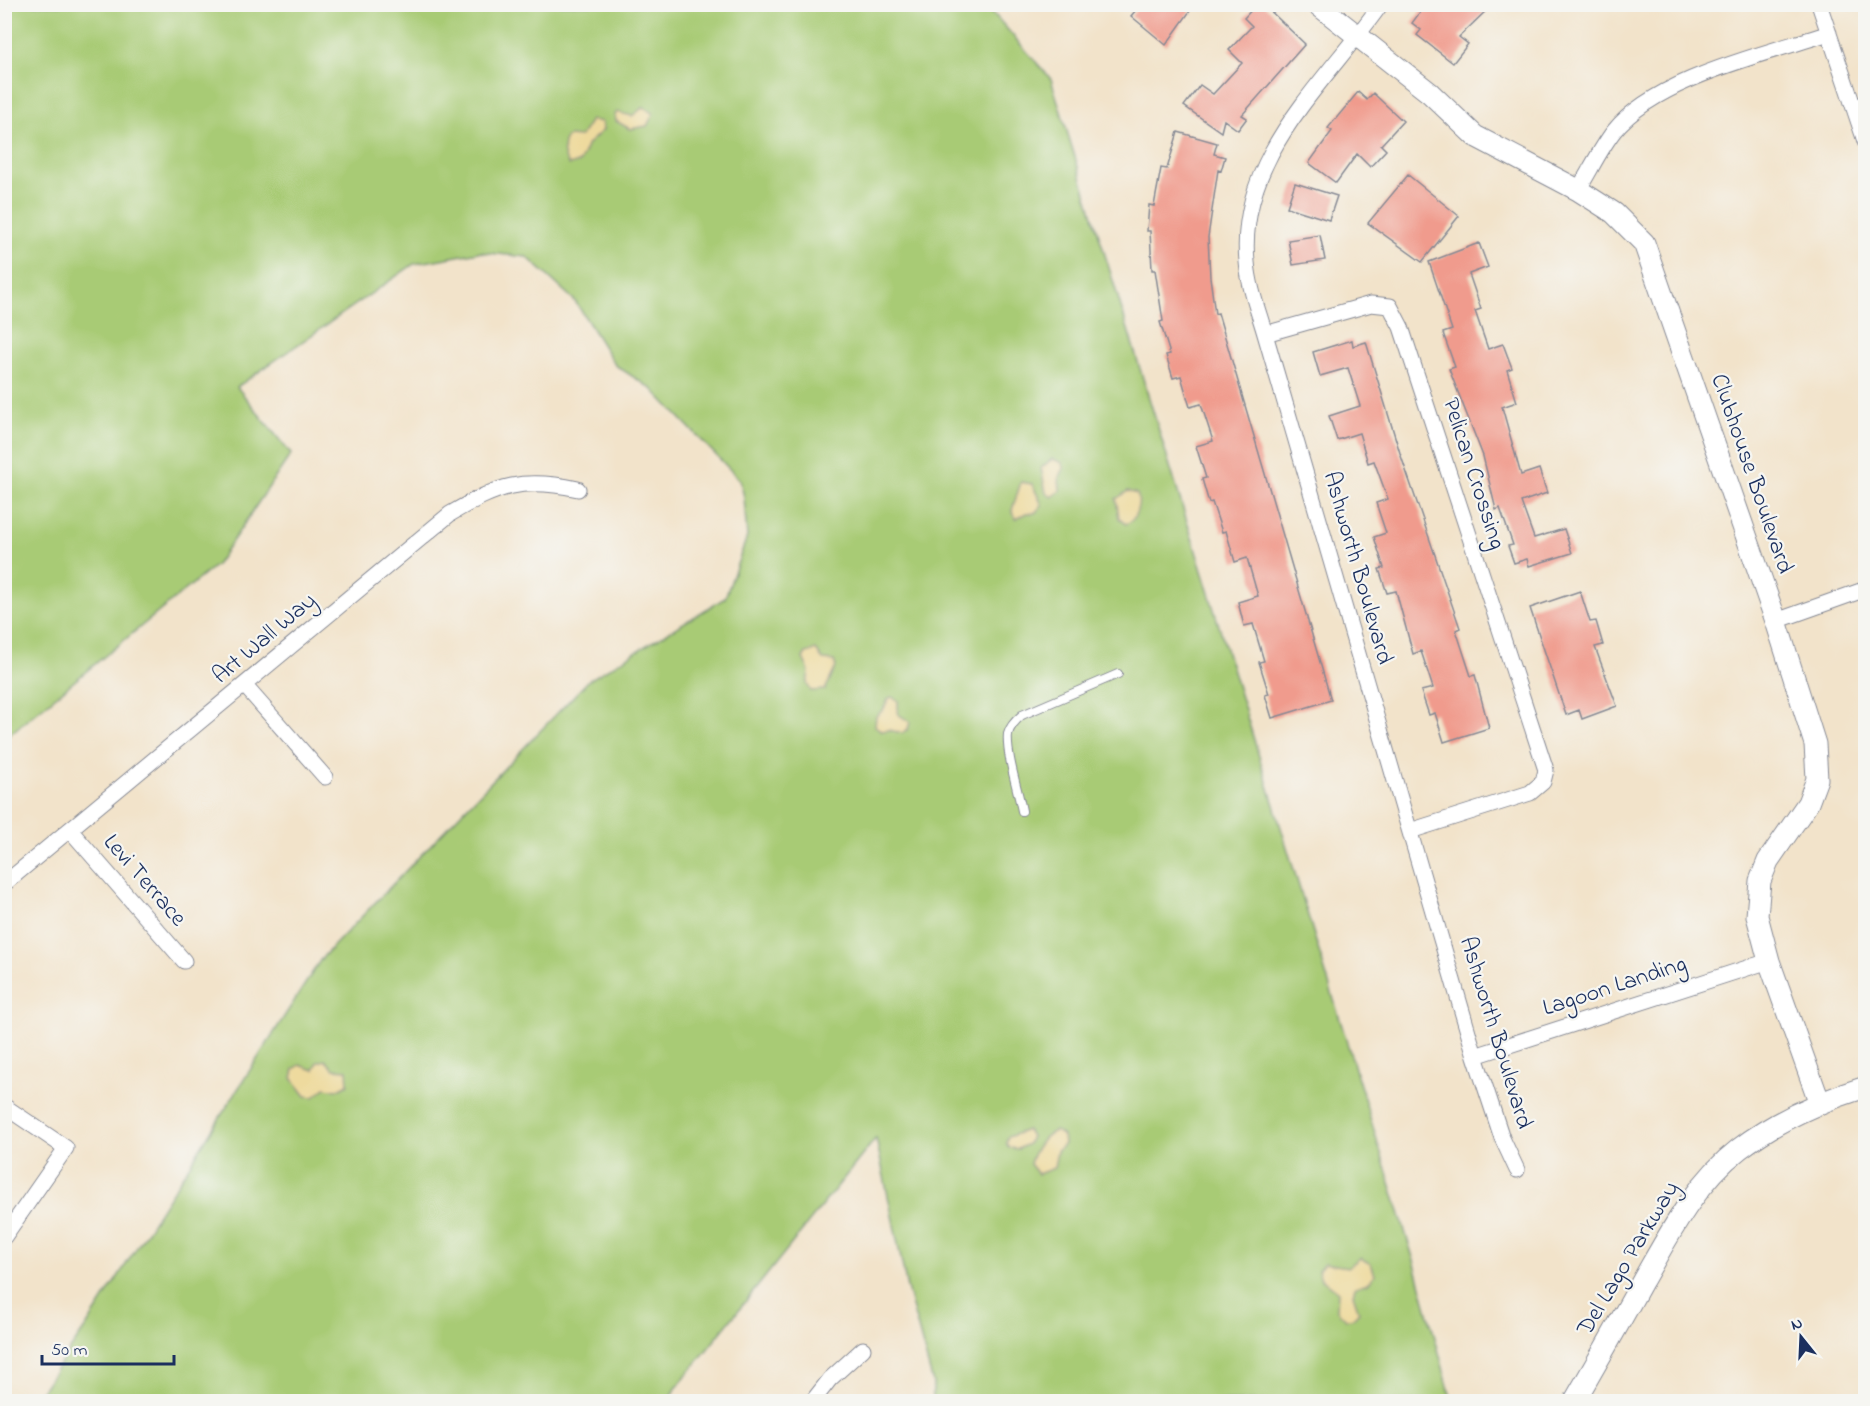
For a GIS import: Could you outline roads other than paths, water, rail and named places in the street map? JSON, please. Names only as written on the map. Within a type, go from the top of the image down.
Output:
[{"type":"street","name":"Clubhouse Boulevard","points":[[1317,4],[1430,93],[1475,136],[1578,190],[1614,213],[1644,243],[1776,621],[1815,744],[1818,760],[1817,779],[1808,803],[1768,861],[1760,881],[1757,916],[1769,962],[1820,1101]]},
{"type":"street","name":"Ashworth Boulevard","points":[[1381,4],[1359,36],[1282,133],[1259,177],[1247,227],[1247,262],[1265,334],[1475,1056],[1502,1138],[1517,1170]]},
{"type":"street","points":[[1819,4],[1866,144]]},
{"type":"street","points":[[1578,190],[1614,130],[1649,99],[1721,68],[1829,33]]},
{"type":"street","name":"Pelican Crossing","points":[[1265,334],[1371,303],[1390,306],[1401,327],[1545,770],[1544,782],[1530,793],[1410,831]]},
{"type":"street","name":"Art Wall Way","points":[[4,884],[450,514],[506,487],[530,482],[578,489]]},
{"type":"street","points":[[1776,621],[1866,589]]},
{"type":"street","points":[[244,686],[325,777]]},
{"type":"street","name":"Levi Terrace","points":[[70,830],[184,961]]},
{"type":"street","name":"Lagoon Landing","points":[[1475,1056],[1769,962]]},
{"type":"street","name":"Del Lago Parkway","points":[[1574,1401],[1674,1225],[1698,1191],[1738,1150],[1820,1101],[1866,1087]]},
{"type":"street","points":[[4,1106],[66,1148],[4,1237]]},
{"type":"street","points":[[812,1401],[830,1379],[863,1349]]},
{"type":"lane","points":[[1022,811],[1009,748],[1008,735],[1011,725],[1022,715],[1118,674]]}]
